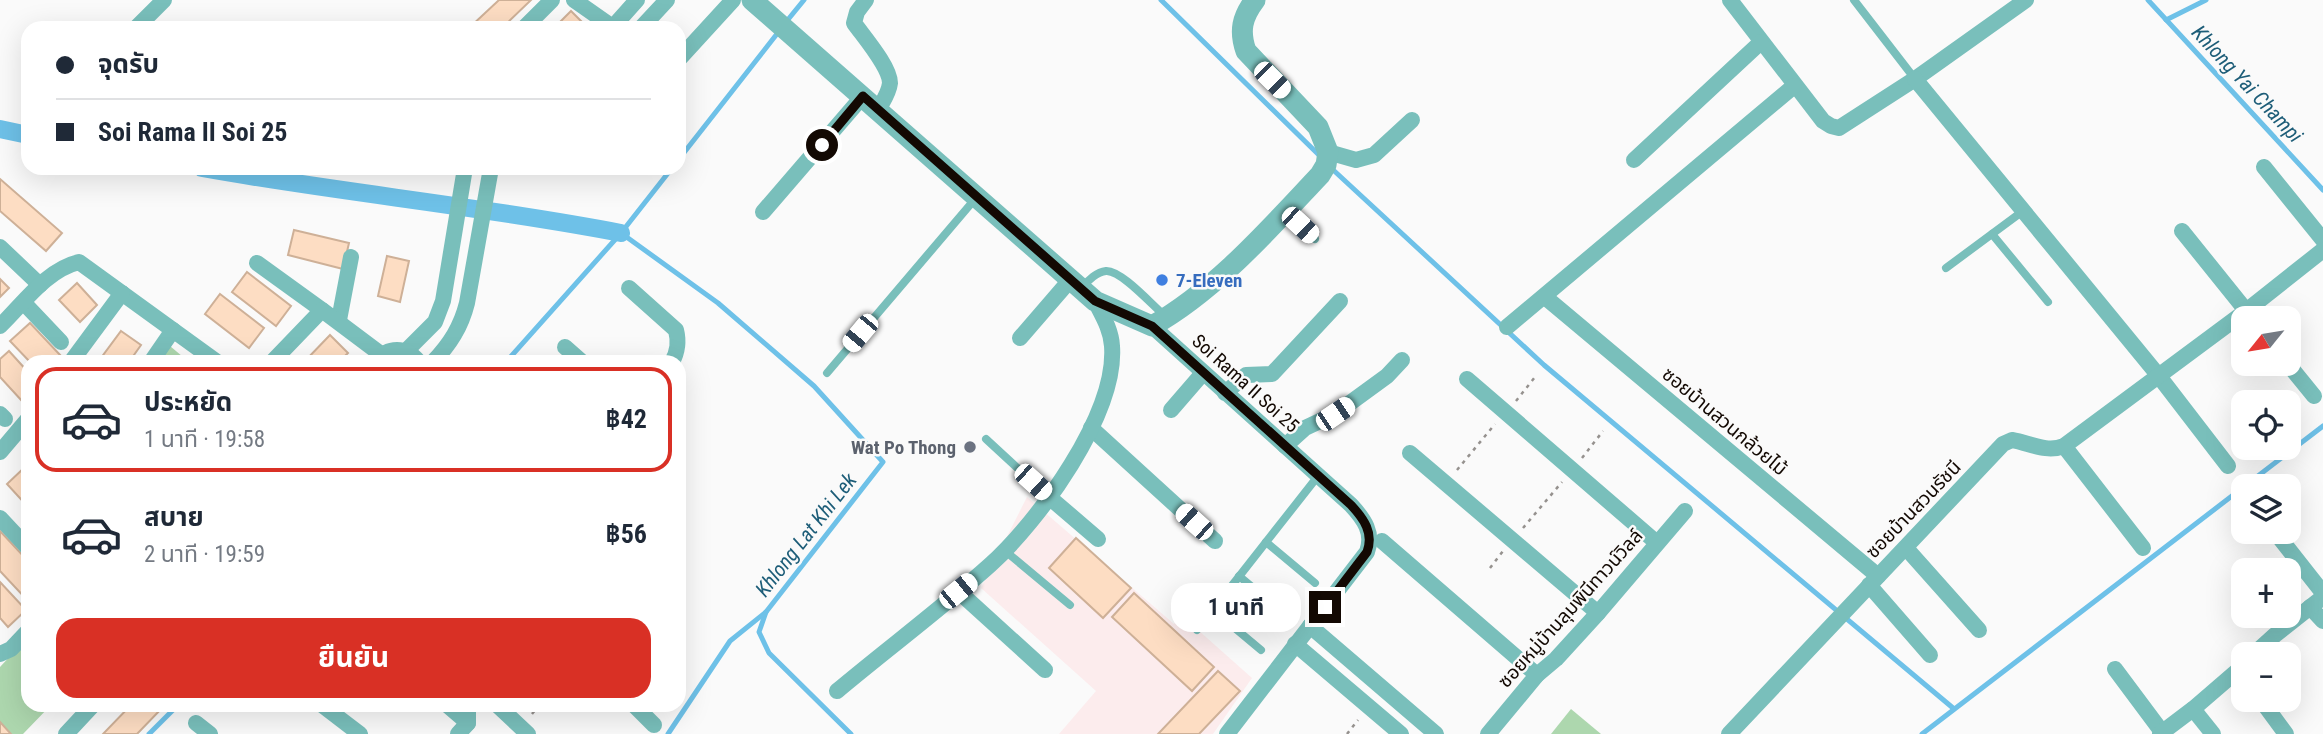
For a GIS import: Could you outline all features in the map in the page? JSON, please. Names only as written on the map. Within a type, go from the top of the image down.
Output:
[{"type":"street","points":[[143,21],[163,0]]},
{"type":"street","points":[[531,21],[552,0]]},
{"type":"street","points":[[574,0],[603,21]]},
{"type":"street","points":[[619,21],[637,0]]},
{"type":"street","points":[[648,21],[667,0]]},
{"type":"street","points":[[686,51],[733,0]]},
{"type":"street","points":[[753,0],[1082,290],[1108,328],[1112,344],[1112,369],[1091,428],[1049,497],[992,564],[837,691]]},
{"type":"street","points":[[763,212],[871,103],[887,94],[890,82],[887,70],[854,23],[866,0]]},
{"type":"street","points":[[1082,290],[1159,322],[1245,253],[1320,175],[1326,165],[1328,152],[1318,127],[1247,51],[1241,38],[1242,21],[1255,0]]},
{"type":"street","points":[[1730,0],[1823,121],[1839,128],[1915,79],[2026,0]]},
{"type":"street","points":[[1634,160],[1761,42]]},
{"type":"street","points":[[1915,79],[2158,375],[2228,466]]},
{"type":"street","points":[[1507,327],[1545,298],[1794,86]]},
{"type":"street","points":[[1328,152],[1356,160],[1374,155],[1412,120]]},
{"type":"street","points":[[2264,167],[2323,240]]},
{"type":"street","points":[[406,351],[435,322],[443,301],[464,175]]},
{"type":"street","points":[[439,355],[462,323],[489,175]]},
{"type":"street","points":[[2182,231],[2243,306]]},
{"type":"street","points":[[0,247],[40,285]]},
{"type":"street","points":[[2258,306],[2323,250]]},
{"type":"street","points":[[339,320],[351,257]]},
{"type":"street","points":[[0,326],[40,285],[66,265],[79,262],[207,355]]},
{"type":"street","points":[[257,263],[339,320],[374,355]]},
{"type":"street","points":[[629,288],[676,330],[679,340],[676,355]]},
{"type":"street","points":[[1020,338],[1082,290]]},
{"type":"street","points":[[76,355],[122,293]]},
{"type":"street","name":"ซอยบ้านสวนกล้วยไม้","points":[[1545,298],[1873,580],[1930,655]]},
{"type":"street","points":[[1225,393],[1246,375],[1272,374],[1340,301]]},
{"type":"street","points":[[24,303],[61,342]]},
{"type":"street","points":[[279,355],[322,310]]},
{"type":"street","name":"Soi Rama II Soi 25","points":[[1159,322],[1203,373],[1359,513],[1371,542],[1361,560],[1227,734]]},
{"type":"street","points":[[2143,548],[2064,446],[2158,375],[2231,326]]},
{"type":"street","points":[[155,355],[173,330]]},
{"type":"street","points":[[565,347],[574,355]]},
{"type":"street","points":[[384,355],[392,350],[406,351],[411,355]]},
{"type":"street","points":[[1285,446],[1305,428],[1335,414],[1387,376],[1402,360]]},
{"type":"street","points":[[1171,410],[1203,373]]},
{"type":"street","points":[[2298,376],[2314,396]]},
{"type":"street","points":[[1467,380],[1657,543]]},
{"type":"street","points":[[0,452],[21,427]]},
{"type":"street","points":[[1091,428],[1215,541]]},
{"type":"street","name":"ซอยบ้านสวนรัชนี","points":[[1729,734],[2003,444],[2012,440],[2046,449],[2064,446]]},
{"type":"street","points":[[1410,453],[1598,614]]},
{"type":"street","points":[[1049,497],[1098,539]]},
{"type":"street","name":"ซอยหมู่บ้านลุมพินีทาวน์วิลล์","points":[[1488,734],[1537,675],[1556,659],[1598,614],[1685,511]]},
{"type":"street","points":[[0,518],[21,540]]},
{"type":"street","points":[[1382,541],[1537,675]]},
{"type":"street","points":[[2283,544],[2319,599],[2323,621]]},
{"type":"street","points":[[1906,548],[1979,630]]},
{"type":"street","points":[[958,591],[1045,670]]},
{"type":"street","points":[[2268,642],[2319,599]]},
{"type":"street","points":[[1310,626],[1436,734]]},
{"type":"street","points":[[0,654],[21,638]]},
{"type":"street","points":[[1295,644],[1401,734]]},
{"type":"street","points":[[2115,669],[2161,733],[2231,679]]},
{"type":"street","points":[[1369,707],[1383,689]]},
{"type":"street","points":[[2193,709],[2213,734]]},
{"type":"street","points":[[66,734],[86,712]]},
{"type":"street","points":[[331,712],[360,734]]},
{"type":"street","points":[[452,712],[463,728]]},
{"type":"street","points":[[504,712],[528,734]]},
{"type":"street","points":[[641,712],[654,725]]},
{"type":"street","points":[[2270,712],[2287,734]]},
{"type":"street","points":[[196,723],[210,734]]},
{"type":"lane","points":[[1854,0],[1915,79]]},
{"type":"lane","points":[[827,373],[977,196]]},
{"type":"lane","points":[[1285,211],[1315,239]]},
{"type":"lane","points":[[1946,268],[2023,211]]},
{"type":"lane","points":[[1992,234],[2048,302]]},
{"type":"lane","points":[[1082,290],[1096,275],[1106,271],[1118,274],[1159,322]]},
{"type":"lane","points":[[986,439],[1049,497]]},
{"type":"lane","points":[[1197,630],[1318,476]]},
{"type":"lane","points":[[1266,542],[1315,583]]},
{"type":"lane","points":[[1004,550],[1070,605]]},
{"type":"lane","points":[[1239,576],[1288,617]]},
{"type":"lane","points":[[1212,609],[1261,650]]},
{"type":"path","points":[[1446,483],[1535,377]]},
{"type":"path","points":[[1490,568],[1604,432]]},
{"type":"shaded area","points":[[1027,497],[1174,624],[1180,614],[1252,678],[1213,734],[1059,734],[1096,691],[981,588]]},
{"type":"green space","points":[[170,346],[181,355],[163,355]]},
{"type":"green space","points":[[21,644],[21,712],[44,712],[23,734],[0,734],[0,667]]},
{"type":"green space","points":[[1571,709],[1601,734],[1551,734]]},
{"type":"building","points":[[499,0],[531,0],[509,21],[476,21]]},
{"type":"building","points":[[571,11],[581,21],[561,21]]},
{"type":"building","points":[[0,179],[62,233],[46,251],[0,211]]},
{"type":"building","points":[[294,230],[349,243],[343,269],[288,255]]},
{"type":"building","points":[[387,256],[409,261],[400,302],[378,296]]},
{"type":"building","points":[[247,272],[291,306],[276,326],[232,292]]},
{"type":"building","points":[[0,279],[9,288],[0,297]]},
{"type":"building","points":[[77,283],[97,305],[80,322],[59,300]]},
{"type":"building","points":[[220,294],[264,328],[249,348],[205,314]]},
{"type":"building","points":[[30,323],[60,355],[23,355],[10,341]]},
{"type":"building","points":[[121,331],[141,345],[134,355],[103,355]]},
{"type":"building","points":[[330,335],[348,353],[346,355],[311,355]]},
{"type":"building","points":[[9,351],[21,364],[21,400],[0,377],[0,359]]},
{"type":"building","points":[[21,471],[21,499],[7,484]]},
{"type":"building","points":[[0,531],[21,554],[21,594],[0,571]]},
{"type":"building","points":[[1076,538],[1131,588],[1103,618],[1049,568]]},
{"type":"building","points":[[0,582],[21,605],[21,615],[8,627],[0,618]]},
{"type":"building","points":[[1134,593],[1214,667],[1192,691],[1112,617]]},
{"type":"building","points":[[1218,671],[1240,691],[1199,734],[1158,734]]},
{"type":"building","points":[[124,712],[158,712],[137,734],[103,734]]},
{"type":"building","points":[[0,722],[11,734],[0,734]]},
{"type":"waterway","points":[[786,22],[804,0]]},
{"type":"waterway","points":[[1161,0],[1321,157]]},
{"type":"waterway","name":"Khlong Yai Champi","points":[[2148,0],[2323,190]]},
{"type":"waterway","points":[[2166,20],[2206,0]]},
{"type":"waterway","points":[[686,150],[780,30]]},
{"type":"waterway","points":[[0,129],[21,134]]},
{"type":"waterway","points":[[1330,167],[1544,365],[1953,708]]},
{"type":"waterway","points":[[245,175],[621,233]]},
{"type":"waterway","points":[[512,355],[621,233],[667,175]]},
{"type":"waterway","name":"Khlong Lat Khi Lek","points":[[621,233],[718,303],[814,386],[883,462],[766,612],[759,632],[769,653],[851,734]]},
{"type":"waterway","points":[[1922,734],[2323,426]]},
{"type":"waterway","points":[[686,707],[730,641],[766,612]]},
{"type":"waterway","points":[[149,734],[171,712]]},
{"type":"waterway","points":[[668,734],[683,712]]},
{"type":"place","name":"7-Eleven","points":[[1162,280]]},
{"type":"place","name":"Wat Po Thong","points":[[970,447]]},
{"type":"route","points":[[822,145],[863,96],[1095,301],[1152,326],[1351,505],[1366,523],[1371,542],[1367,552],[1325,607]]}]
